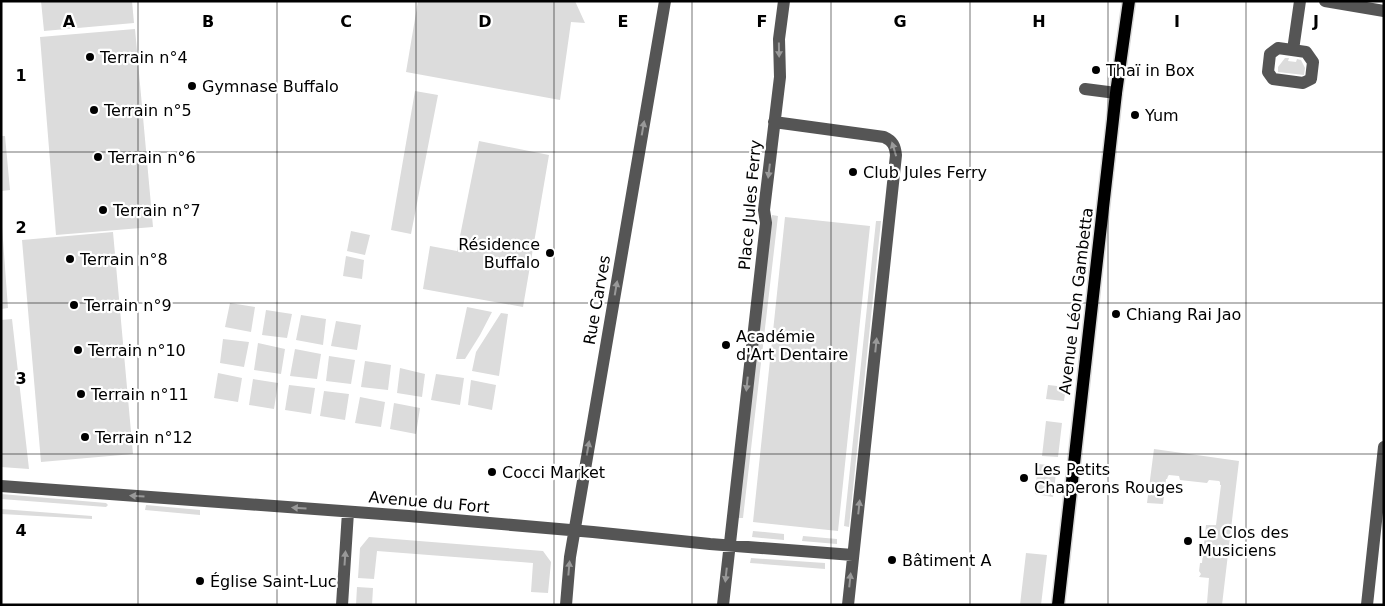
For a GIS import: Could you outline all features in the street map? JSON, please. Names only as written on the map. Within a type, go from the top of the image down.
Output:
[{"type":"main road","name":"Avenue Léon Gambetta","points":[[1058,605],[1116,93],[1129,1]]},
{"type":"street","name":"Rue Carves","points":[[566,605],[574,531],[665,1]]},
{"type":"street","points":[[774,122],[780,77],[779,39],[784,1]]},
{"type":"street","points":[[1293,50],[1300,1]]},
{"type":"street","points":[[1325,1],[1384,11]]},
{"type":"street","points":[[1085,89],[1116,93]]},
{"type":"street","name":"Place Jules Ferry","points":[[723,605],[766,223],[764,210],[774,122],[884,137],[893,143],[896,149],[848,605]]},
{"type":"street","points":[[1367,605],[1384,447]]},
{"type":"street","name":"Avenue du Fort","points":[[1,486],[348,512],[729,546],[853,555]]},
{"type":"street","points":[[342,605],[348,512]]},
{"type":"shaded area","points":[[41,1],[132,1],[134,23],[44,31]]},
{"type":"shaded area","points":[[418,1],[575,1],[585,23],[571,22],[560,100],[406,72]]},
{"type":"shaded area","points":[[135,29],[153,227],[56,235],[40,37]]},
{"type":"shaded area","points":[[1285,58],[1289,58],[1288,61],[1296,62],[1297,59],[1301,60],[1305,68],[1304,75],[1278,72],[1278,67]]},
{"type":"shaded area","points":[[415,91],[438,95],[411,234],[391,230]]},
{"type":"shaded area","points":[[1,136],[5,136],[10,190],[1,191]]},
{"type":"shaded area","points":[[479,141],[549,155],[523,307],[423,289],[430,246],[457,251]]},
{"type":"shaded area","points":[[1,213],[8,308],[1,309]]},
{"type":"shaded area","points":[[772,215],[778,216],[743,518],[738,518]]},
{"type":"shaded area","points":[[785,217],[870,226],[838,531],[753,522]]},
{"type":"shaded area","points":[[876,221],[881,221],[849,527],[844,526]]},
{"type":"shaded area","points":[[351,231],[370,235],[365,255],[347,251]]},
{"type":"shaded area","points":[[113,232],[133,454],[41,462],[22,240]]},
{"type":"shaded area","points":[[346,256],[364,260],[362,279],[343,276]]},
{"type":"shaded area","points":[[230,303],[255,307],[251,332],[225,327]]},
{"type":"shaded area","points":[[467,307],[492,312],[465,359],[456,359]]},
{"type":"shaded area","points":[[266,310],[292,314],[287,338],[262,335]]},
{"type":"shaded area","points":[[501,313],[508,314],[499,376],[472,371],[476,352]]},
{"type":"shaded area","points":[[301,315],[326,319],[323,345],[296,340]]},
{"type":"shaded area","points":[[12,319],[29,469],[1,467],[1,320]]},
{"type":"shaded area","points":[[336,321],[361,325],[357,350],[331,346]]},
{"type":"shaded area","points":[[223,339],[249,342],[244,367],[220,363]]},
{"type":"shaded area","points":[[258,343],[285,349],[281,374],[254,370]]},
{"type":"shaded area","points":[[295,349],[321,354],[317,379],[290,376]]},
{"type":"shaded area","points":[[329,356],[355,360],[351,384],[326,381]]},
{"type":"shaded area","points":[[365,361],[391,365],[388,390],[361,387]]},
{"type":"shaded area","points":[[400,368],[425,374],[422,397],[397,393]]},
{"type":"shaded area","points":[[218,373],[242,378],[238,402],[214,398]]},
{"type":"shaded area","points":[[436,374],[464,378],[460,405],[431,400]]},
{"type":"shaded area","points":[[253,379],[278,383],[274,409],[249,405]]},
{"type":"shaded area","points":[[471,380],[496,385],[492,410],[468,405]]},
{"type":"shaded area","points":[[289,385],[315,388],[311,414],[285,410]]},
{"type":"shaded area","points":[[1048,385],[1066,387],[1064,401],[1046,399]]},
{"type":"shaded area","points":[[324,391],[349,394],[345,420],[320,416]]},
{"type":"shaded area","points":[[360,397],[385,402],[381,427],[355,423]]},
{"type":"shaded area","points":[[394,403],[420,408],[416,434],[390,429]]},
{"type":"shaded area","points":[[1046,421],[1062,423],[1058,457],[1042,456]]},
{"type":"shaded area","points":[[1154,449],[1239,461],[1222,605],[1203,605],[1207,603],[1209,578],[1199,577],[1201,574],[1199,571],[1200,563],[1202,563],[1206,525],[1216,525],[1220,482],[1209,480],[1207,483],[1180,480],[1179,476],[1169,475],[1166,479],[1163,504],[1147,503]]},
{"type":"shaded area","points":[[1038,464],[1057,466],[1053,497],[1035,494]]},
{"type":"shaded area","points":[[1,494],[106,503],[108,505],[106,507],[1,499]]},
{"type":"shaded area","points":[[146,505],[200,510],[200,515],[145,510]]},
{"type":"shaded area","points":[[1,509],[92,516],[92,519],[1,514]]},
{"type":"shaded area","points":[[753,531],[784,534],[784,540],[752,537]]},
{"type":"shaded area","points":[[803,536],[837,539],[837,544],[802,541]]},
{"type":"shaded area","points":[[369,537],[543,551],[551,562],[548,593],[531,592],[533,563],[377,551],[374,579],[358,578],[360,548]]},
{"type":"shaded area","points":[[1026,553],[1047,555],[1041,605],[1020,605]]},
{"type":"shaded area","points":[[751,558],[825,563],[825,569],[750,563]]},
{"type":"shaded area","points":[[357,587],[373,588],[372,605],[356,605]]},
{"type":"place","name":"Terrain n°4","points":[[90,57]]},
{"type":"place","name":"Thaï in Box","points":[[1096,70]]},
{"type":"place","name":"Gymnase Buffalo","points":[[192,86]]},
{"type":"place","name":"Terrain n°5","points":[[94,110]]},
{"type":"place","name":"Yum","points":[[1135,115]]},
{"type":"place","name":"Terrain n°6","points":[[98,157]]},
{"type":"place","name":"Club Jules Ferry","points":[[853,172]]},
{"type":"place","name":"Terrain n°7","points":[[103,210]]},
{"type":"place","name":"Résidence Buffalo","points":[[550,253]]},
{"type":"place","name":"Terrain n°8","points":[[70,259]]},
{"type":"place","name":"Terrain n°9","points":[[74,305]]},
{"type":"place","name":"Chiang Rai Jao","points":[[1116,314]]},
{"type":"place","name":"Académie d'Art Dentaire","points":[[726,345]]},
{"type":"place","name":"Terrain n°10","points":[[78,350]]},
{"type":"place","name":"Terrain n°11","points":[[81,394]]},
{"type":"place","name":"Terrain n°12","points":[[85,437]]},
{"type":"place","name":"Cocci Market","points":[[492,472]]},
{"type":"place","name":"Les Petits Chaperons Rouges","points":[[1024,478]]},
{"type":"place","name":"Le Clos des Musiciens","points":[[1188,541]]},
{"type":"place","name":"Bâtiment A","points":[[892,560]]},
{"type":"place","name":"Église Saint-Luc","points":[[200,581]]}]
